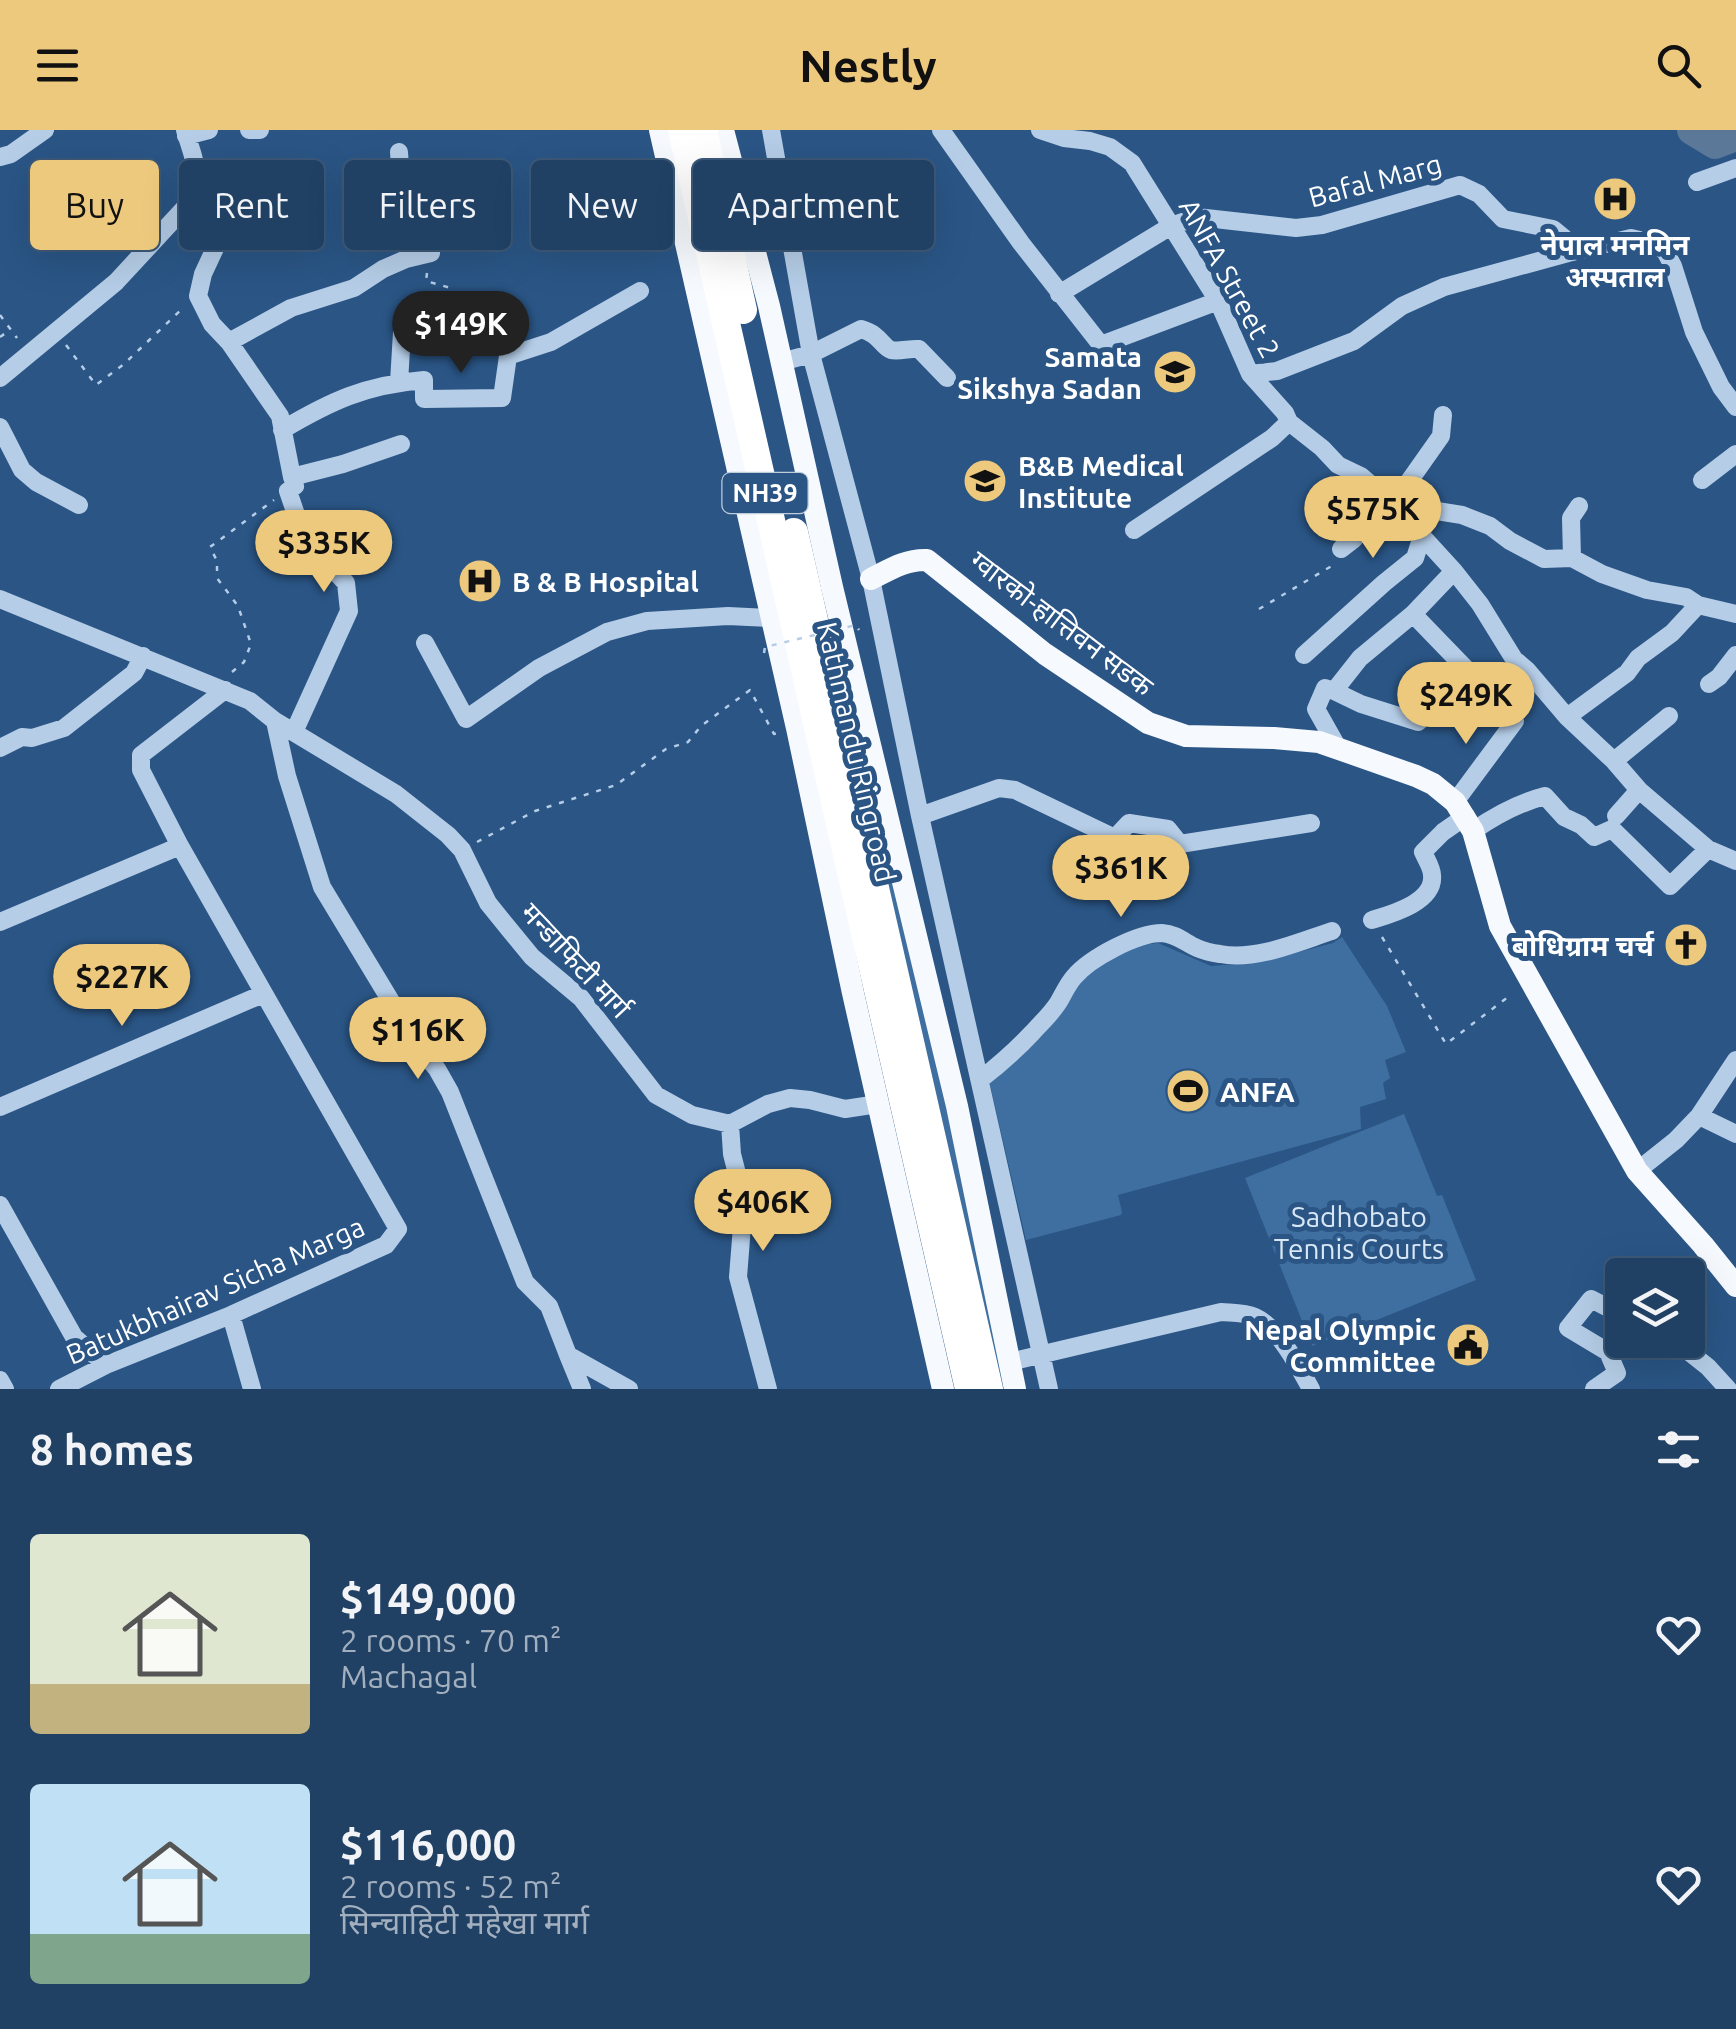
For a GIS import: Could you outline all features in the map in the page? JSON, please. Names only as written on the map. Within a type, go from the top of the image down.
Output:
[{"type":"highway","name":"Kathmandu Ringroad","points":[[682,130],[988,1389]]},
{"type":"highway","name":"Kathmandu Ringroad","points":[[702,130],[969,1389]]},
{"type":"main road","points":[[660,130],[943,1389]]},
{"type":"main road","points":[[722,130],[782,362],[956,1106],[1015,1389]]},
{"type":"main road","name":"ग्वारको-हात्तिवन सडक","points":[[870,579],[898,565],[928,560],[1060,664],[1148,723],[1186,736],[1299,739],[1338,748],[1433,784],[1465,816]]},
{"type":"main road","points":[[1465,816],[1500,926],[1637,1172],[1736,1286]]},
{"type":"street","points":[[0,157],[11,154],[44,130]]},
{"type":"street","points":[[0,378],[116,282],[190,202],[197,187],[195,160],[186,133],[209,130]]},
{"type":"street","points":[[248,130],[260,130]]},
{"type":"street","points":[[771,130],[811,354],[870,579],[1049,1389]]},
{"type":"street","points":[[940,130],[1059,294],[1101,345],[1218,301]]},
{"type":"street","name":"ANFA Street 2","points":[[1040,130],[1064,138],[1109,138],[1132,162],[1218,301],[1250,374],[1289,422],[1338,465],[1361,476],[1391,502],[1480,604],[1514,660],[1640,790],[1708,849],[1736,861]]},
{"type":"street","points":[[229,342],[291,308],[354,288],[383,269],[431,253],[425,210],[414,182],[400,167],[399,152]]},
{"type":"street","points":[[1697,182],[1736,168]]},
{"type":"street","name":"Bafal Marg","points":[[1171,226],[1197,217],[1281,226],[1322,225],[1460,185],[1479,194],[1503,220],[1552,229],[1564,238],[1568,252]]},
{"type":"street","points":[[174,219],[202,218],[217,244],[202,274],[198,296],[212,324],[280,416],[290,484],[304,538],[346,583],[349,611],[294,732]]},
{"type":"street","points":[[1059,294],[1171,226]]},
{"type":"street","points":[[1250,374],[1278,371],[1354,340],[1402,306],[1444,287],[1631,238],[1652,243],[1664,251],[1673,266],[1694,332],[1721,387],[1736,407]]},
{"type":"street","points":[[508,356],[551,342],[640,291]]},
{"type":"street","points":[[282,430],[354,392],[399,382],[424,380],[424,399],[502,398],[514,320],[438,314],[404,316],[399,382]]},
{"type":"street","points":[[782,362],[811,354],[861,329],[876,335],[893,351],[920,349],[947,378]]},
{"type":"street","points":[[1341,549],[1391,502],[1442,436],[1443,415]]},
{"type":"street","points":[[1134,530],[1272,438],[1289,422]]},
{"type":"street","points":[[0,427],[22,470],[79,505]]},
{"type":"street","points":[[290,484],[401,444]]},
{"type":"street","points":[[1702,480],[1736,454]]},
{"type":"street","points":[[1391,502],[1462,515],[1490,526],[1544,559],[1572,558],[1647,590],[1686,596],[1698,605],[1736,614]]},
{"type":"street","points":[[1572,558],[1571,518],[1579,506]]},
{"type":"street","points":[[1304,656],[1415,558],[1422,536]]},
{"type":"street","points":[[1334,691],[1360,658],[1413,614],[1454,571]]},
{"type":"street","name":"मन्डाफिटी मार्ग","points":[[0,599],[250,701],[275,721],[396,794],[462,850],[488,902],[509,930],[556,980],[581,998],[656,1095],[692,1115],[730,1124]]},
{"type":"street","points":[[1567,717],[1672,633],[1698,605]]},
{"type":"street","points":[[1338,748],[1316,708],[1326,688],[1418,722],[1471,674],[1413,614]]},
{"type":"street","points":[[426,643],[466,719],[539,668],[608,632],[647,622],[728,616],[771,618]]},
{"type":"street","points":[[1708,684],[1719,677],[1736,655]]},
{"type":"street","points":[[0,748],[22,736],[32,738],[64,728],[134,673],[143,656]]},
{"type":"street","name":"Batukbhairav Sicha Marga","points":[[60,1389],[106,1365],[231,1315],[386,1245],[398,1229],[180,846],[141,770],[142,756],[224,690]]},
{"type":"street","points":[[1614,761],[1669,716]]},
{"type":"street","points":[[275,721],[322,888],[418,1046],[444,1080],[525,1282],[549,1306],[582,1389]]},
{"type":"street","points":[[1372,920],[1419,902],[1431,884],[1432,874],[1424,852],[1442,832],[1465,816],[1515,721]]},
{"type":"street","points":[[920,816],[999,788],[1015,790],[1115,838],[1130,823],[1168,829],[1180,844],[1311,824]]},
{"type":"street","points":[[1616,816],[1640,790]]},
{"type":"street","points":[[1465,816],[1498,814],[1545,796],[1594,838],[1612,829],[1670,886],[1708,849]]},
{"type":"street","points":[[0,922],[180,846]]},
{"type":"street","points":[[981,1080],[1033,1032],[1057,1004],[1071,979],[1108,951],[1161,933],[1178,936],[1198,949],[1240,956],[1332,931]]},
{"type":"street","points":[[0,1108],[263,994]]},
{"type":"street","points":[[1637,1172],[1699,1116],[1736,1060]]},
{"type":"street","points":[[768,1389],[738,1277],[744,1201],[732,1154],[730,1124],[768,1104],[790,1098],[845,1110],[878,1104]]},
{"type":"street","points":[[1699,1116],[1736,1134]]},
{"type":"street","points":[[0,1205],[74,1337],[106,1365]]},
{"type":"street","points":[[1605,1306],[1591,1299],[1568,1328],[1605,1350]]},
{"type":"street","points":[[1010,1362],[1222,1312],[1241,1313],[1252,1316],[1276,1334],[1311,1389]]},
{"type":"street","points":[[231,1315],[252,1389]]},
{"type":"street","points":[[568,1354],[630,1389]]},
{"type":"street","points":[[1594,1389],[1617,1373],[1611,1358]]},
{"type":"street","points":[[1697,1358],[1728,1389]]},
{"type":"street","points":[[0,1380],[5,1389]]},
{"type":"path","points":[[431,253],[426,281],[458,294],[478,291],[478,320]]},
{"type":"path","points":[[57,332],[96,386],[198,296]]},
{"type":"path","points":[[0,315],[29,352]]},
{"type":"path","points":[[0,337],[10,330]]},
{"type":"path","points":[[224,690],[228,676],[244,662],[252,644],[238,606],[217,578],[210,547],[290,484]]},
{"type":"path","points":[[1259,609],[1338,563],[1341,549],[1322,524]]},
{"type":"path","points":[[764,653],[765,647],[856,625],[859,630]]},
{"type":"path","points":[[462,850],[535,811],[616,785],[666,749],[688,742],[701,726],[750,690],[774,734],[796,728]]},
{"type":"path","points":[[1372,920],[1446,1044],[1529,981]]},
{"type":"green space","points":[[835,646],[917,973],[1008,1389],[1000,1389],[834,660]]},
{"type":"green space","name":"ANFA","points":[[1342,937],[1387,1006],[1406,1052],[1385,1060],[1390,1078],[1383,1083],[1386,1099],[1360,1107],[1361,1129],[1118,1195],[1121,1215],[1026,1240],[988,1076],[1079,977],[1134,946],[1158,943],[1211,966],[1260,962],[1333,943]]},
{"type":"green space","name":"Sadhobato Tennis Courts","points":[[1404,1114],[1476,1280],[1312,1346],[1245,1178]]},
{"type":"waterway","points":[[1692,130],[1715,144],[1736,136]]},
{"type":"place","name":"नेपाल मनमिन अस्पताल","points":[[1615,199]]},
{"type":"place","name":"Samata Sikshya Sadan","points":[[1175,372]]},
{"type":"place","name":"B&B Medical Institute","points":[[985,481]]},
{"type":"place","name":"B & B Hospital","points":[[480,581]]},
{"type":"place","name":"बोधिग्राम चर्च","points":[[1686,945]]},
{"type":"place","name":"ANFA","points":[[1188,1091]]},
{"type":"place","name":"Nepal Olympic Committee","points":[[1468,1345]]}]
